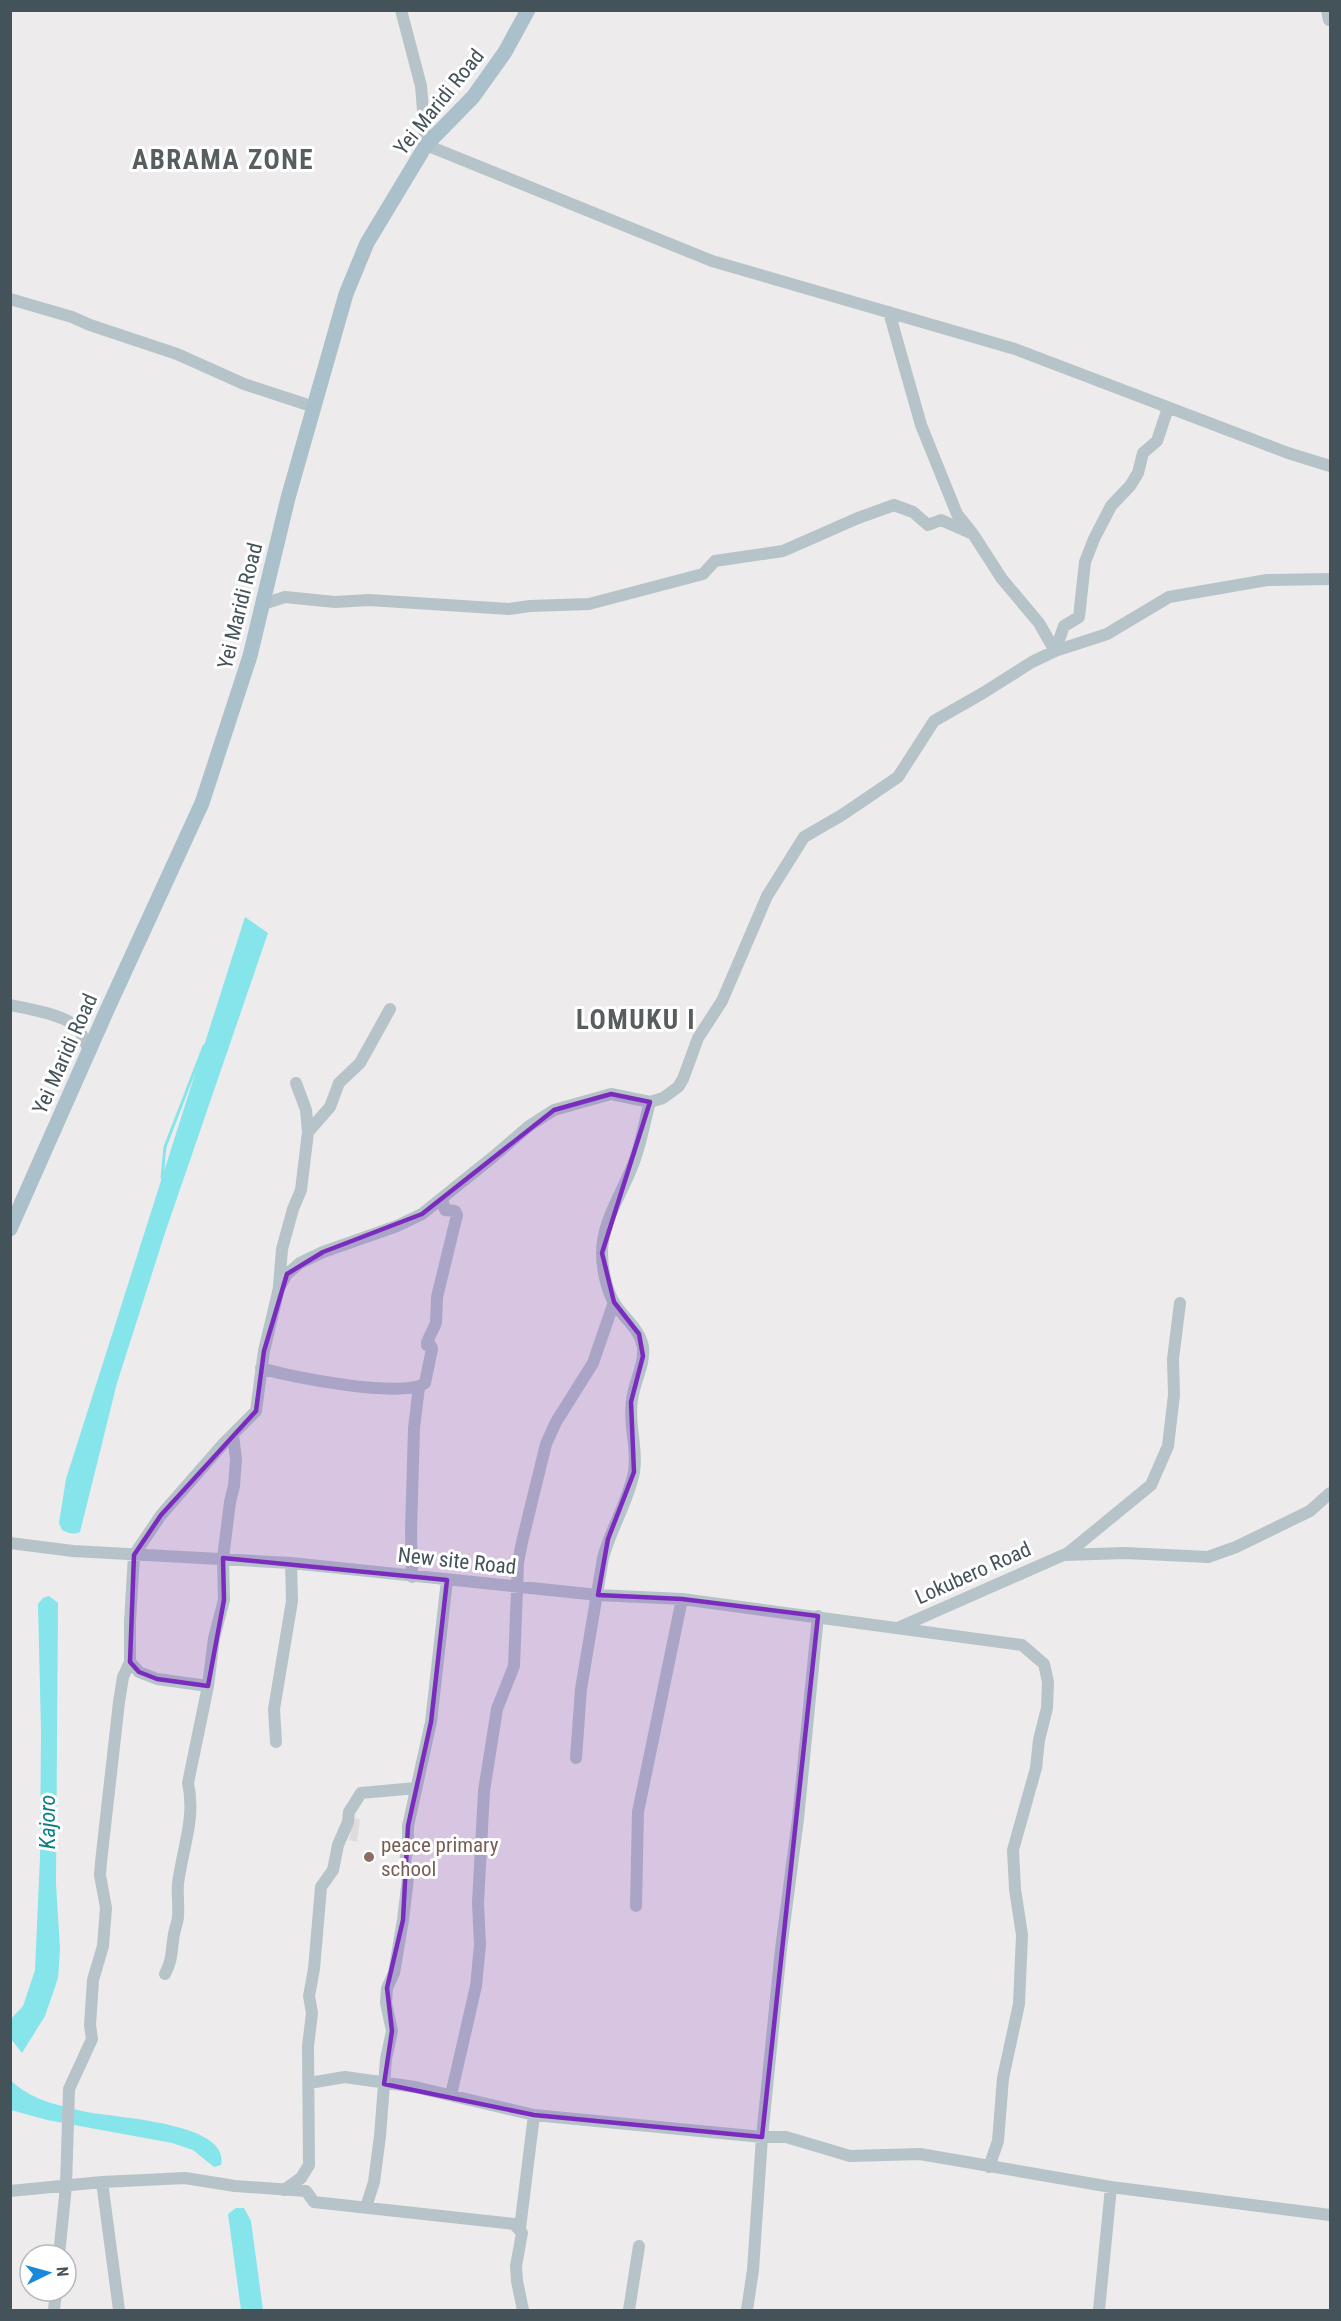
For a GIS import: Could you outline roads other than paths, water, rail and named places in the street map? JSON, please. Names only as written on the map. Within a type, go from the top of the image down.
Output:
[{"type":"main road","name":"Yei Maridi Road","points":[[10,1229],[202,803],[245,673],[288,498],[346,294],[367,243],[426,145],[473,97],[505,52],[528,10]]},
{"type":"street","points":[[401,10],[421,87],[426,145],[712,261],[1015,349],[1288,453],[1330,466]]},
{"type":"street","points":[[10,299],[72,317],[177,354],[244,384],[314,407]]},
{"type":"street","points":[[889,312],[921,425],[957,514],[1002,579],[1039,623],[1055,651]]},
{"type":"street","points":[[1055,651],[1064,626],[1079,617],[1085,562],[1094,539],[1111,506],[1130,486],[1138,473],[1143,453],[1157,441],[1168,408]]},
{"type":"street","points":[[263,604],[285,597],[335,602],[369,600],[509,609],[589,604],[703,574],[715,561],[783,551],[894,505],[913,512],[927,525],[941,520],[973,534]]},
{"type":"street","points":[[279,1288],[287,1274],[300,1263],[323,1252],[397,1226],[422,1214],[529,1126],[554,1110],[611,1094],[650,1102],[678,1087],[698,1038],[722,1001],[767,896],[804,837],[842,816],[898,777],[934,721],[1032,662],[1055,651],[1107,634],[1169,597],[1267,580],[1330,579]]},
{"type":"street","points":[[10,1005],[71,1022],[78,1029],[89,1051]]},
{"type":"street","points":[[308,1132],[330,1107],[339,1083],[360,1064],[390,1009]]},
{"type":"street","points":[[60,2243],[66,2186],[69,2089],[92,2039],[90,2025],[93,1980],[103,1946],[105,1921],[101,1862],[119,1702],[123,1677],[130,1662],[134,1555],[161,1515],[256,1411],[261,1368],[279,1288],[282,1249],[287,1227],[301,1190],[308,1132],[306,1110],[296,1083]]},
{"type":"street","points":[[576,1758],[581,1689],[608,1539],[625,1504],[634,1472],[636,1458],[631,1402],[643,1356],[639,1334],[614,1302],[604,1270],[602,1253],[604,1236],[633,1166],[650,1102]]},
{"type":"street","points":[[261,1368],[296,1377],[357,1386],[419,1386],[425,1383],[432,1349],[427,1342],[436,1323],[437,1297],[457,1215],[455,1211],[445,1210],[442,1198]]},
{"type":"street","points":[[451,2095],[476,1986],[480,1945],[478,1903],[484,1791],[497,1709],[514,1666],[516,1587],[522,1542],[546,1444],[556,1422],[593,1363],[614,1302]]},
{"type":"street","points":[[1063,1555],[1089,1538],[1151,1485],[1168,1446],[1173,1395],[1173,1359],[1180,1303]]},
{"type":"street","points":[[412,1577],[414,1428],[419,1386]]},
{"type":"street","points":[[165,1974],[172,1961],[178,1916],[178,1884],[190,1817],[191,1798],[188,1783],[208,1686],[214,1638],[224,1600],[223,1558],[236,1459],[233,1435]]},
{"type":"street","points":[[1063,1555],[1125,1553],[1208,1557],[1236,1547],[1310,1511],[1330,1493]]},
{"type":"street","name":"New site Road","points":[[10,1543],[73,1551],[291,1563],[598,1595],[682,1599],[898,1627],[1022,1646],[1044,1664],[1048,1682],[1045,1719],[1039,1740],[1036,1768],[1014,1850],[1015,1889],[1022,1935],[1019,2004],[1003,2078],[998,2141],[989,2167]]},
{"type":"street","name":"Lokubero Road","points":[[898,1627],[1063,1555]]},
{"type":"street","points":[[276,1742],[274,1709],[291,1611],[291,1563]]},
{"type":"street","points":[[366,2207],[374,2182],[386,2059],[392,2031],[386,2003],[387,1988],[394,1973],[403,1920],[408,1878],[405,1861],[408,1848],[408,1826],[431,1722],[447,1580]]},
{"type":"street","points":[[636,1906],[638,1812],[682,1599]]},
{"type":"street","points":[[747,2310],[753,2270],[762,2137],[781,1950],[798,1819],[818,1616]]},
{"type":"street","points":[[130,1662],[139,1672],[157,1679],[208,1686]]},
{"type":"street","points":[[284,2190],[301,2178],[309,2165],[308,2046],[312,2013],[309,1996],[314,1969],[321,1887],[333,1870],[338,1845],[348,1822],[349,1812],[361,1793],[416,1788]]},
{"type":"street","points":[[309,2083],[345,2078],[451,2095],[534,2115],[762,2137],[786,2137],[850,2156],[920,2154],[1111,2187],[1330,2215]]},
{"type":"street","points":[[523,2310],[516,2266],[522,2238],[520,2228],[534,2115]]},
{"type":"street","points":[[10,2191],[102,2182],[185,2178],[235,2186],[306,2191],[314,2202],[514,2224],[520,2228]]},
{"type":"street","points":[[102,2182],[119,2310]]},
{"type":"street","points":[[1099,2310],[1111,2187]]},
{"type":"street","points":[[629,2310],[639,2246]]},
{"type":"water","points":[[245,917],[268,933],[165,1233],[117,1383],[80,1532],[68,1533],[62,1530],[59,1523],[66,1479]]},
{"type":"water","name":"Kajoro","points":[[49,1596],[58,1603],[56,1884],[60,1949],[58,1978],[45,2016],[22,2053],[11,2039],[11,2019],[23,2006],[35,1970],[40,1857],[41,1731],[38,1604],[43,1598]]},
{"type":"water","points":[[10,2080],[35,2097],[53,2103],[82,2111],[166,2124],[189,2130],[207,2139],[219,2150],[221,2165],[214,2167],[193,2150],[172,2143],[47,2120],[11,2110]]},
{"type":"water","points":[[236,2208],[244,2208],[251,2221],[263,2310],[241,2310],[228,2214]]},
{"type":"waterway","points":[[162,1178],[165,1147],[204,1046]]},
{"type":"place","name":"peace primary school","points":[[369,1857]]},
{"type":"district","name":"ABRAMA ZONE","points":[[223,160]]},
{"type":"district","name":"LOMUKU I","points":[[636,1020]]}]
